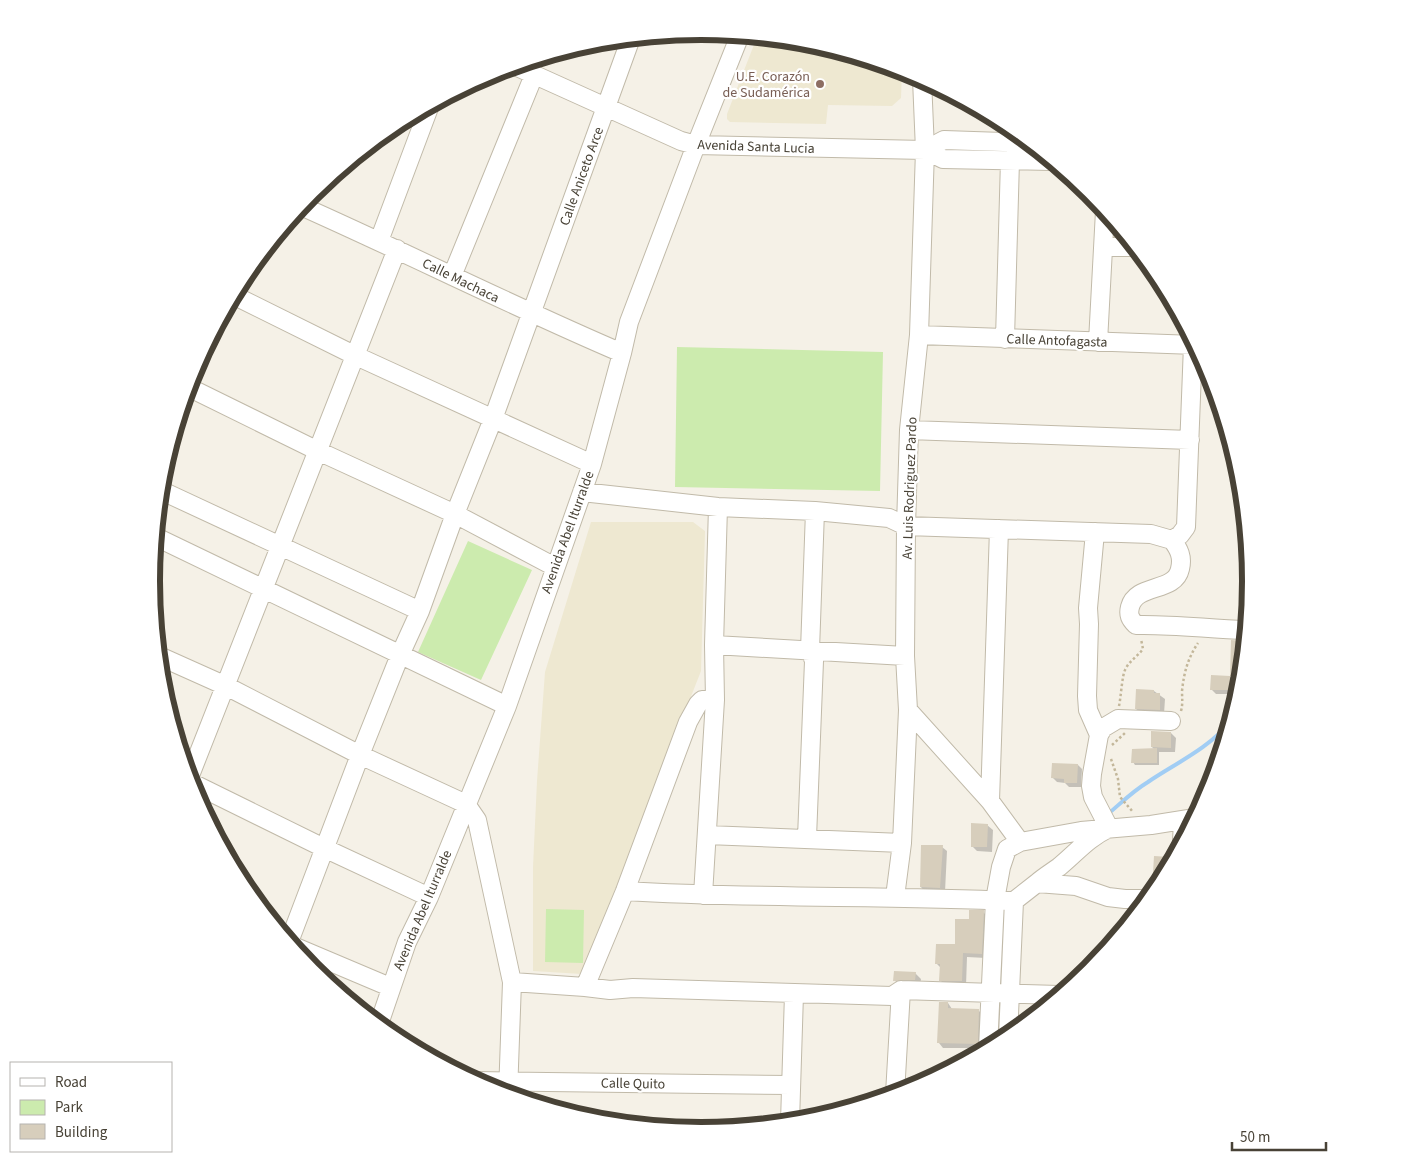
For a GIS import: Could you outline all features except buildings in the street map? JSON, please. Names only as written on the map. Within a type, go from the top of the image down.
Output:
[{"type":"street","name":"Avenida Abel Iturralde","points":[[381,1017],[407,942],[429,897],[507,706],[592,464],[629,322],[738,41]]},
{"type":"street","name":"Calle Aniceto Arce","points":[[292,935],[360,756],[420,611],[455,514],[493,419],[628,45]]},
{"type":"street","name":"Avenida Santa Lucia","points":[[524,70],[681,141],[696,145],[925,150],[944,140],[1011,143],[1028,151]]},
{"type":"street","points":[[452,276],[534,75]]},
{"type":"street","name":"Av. Luis Rodriguez Pardo","points":[[895,897],[902,843],[908,710],[905,656],[906,526],[909,430],[919,335],[925,150],[922,88]]},
{"type":"street","points":[[379,241],[427,115]]},
{"type":"street","points":[[1005,338],[1011,143]]},
{"type":"street","name":"Calle Machaca","points":[[308,209],[397,249],[532,315],[622,353]]},
{"type":"street","points":[[1098,342],[1104,220]]},
{"type":"street","points":[[1103,247],[1127,248]]},
{"type":"street","points":[[193,767],[397,249]]},
{"type":"street","points":[[239,298],[354,355],[592,464]]},
{"type":"street","name":"Calle Antofagasta","points":[[919,335],[1187,345]]},
{"type":"street","points":[[1172,540],[1180,535],[1186,527],[1193,358]]},
{"type":"street","points":[[195,390],[318,451],[455,514],[555,567]]},
{"type":"street","points":[[909,430],[1190,440]]},
{"type":"street","points":[[582,492],[718,507],[815,511],[889,518],[906,526],[1151,534],[1172,540],[1177,546],[1182,561],[1179,574],[1175,579],[1148,590],[1135,598],[1130,604],[1130,618],[1136,625],[1163,624],[1239,630]]},
{"type":"street","points":[[167,493],[420,611]]},
{"type":"street","points":[[703,895],[715,700],[714,645],[718,507]]},
{"type":"street","points":[[807,838],[814,661],[810,650],[815,511]]},
{"type":"street","points":[[990,801],[999,529]]},
{"type":"street","points":[[1095,532],[1088,608],[1086,679],[1088,710],[1104,742]]},
{"type":"street","points":[[162,540],[507,706]]},
{"type":"street","points":[[714,645],[905,656]]},
{"type":"street","points":[[166,659],[226,686],[360,756],[466,804],[477,820],[512,982],[508,1086]]},
{"type":"street","points":[[585,987],[625,891],[688,722],[702,700],[715,700]]},
{"type":"street","points":[[908,710],[990,801],[1020,842]]},
{"type":"street","points":[[1109,828],[1099,812],[1091,786],[1104,742],[1103,728],[1118,719],[1171,721]]},
{"type":"street","points":[[201,787],[429,897]]},
{"type":"street","points":[[988,1039],[995,900],[1001,867],[1007,849],[1020,842],[1081,831],[1151,825],[1186,819]]},
{"type":"street","points":[[625,891],[703,895],[895,897],[1014,901],[1059,867],[1081,846],[1109,828]]},
{"type":"street","points":[[707,835],[902,843]]},
{"type":"street","points":[[1037,883],[1076,886],[1108,897],[1138,899]]},
{"type":"street","points":[[1008,1026],[1014,901]]},
{"type":"street","points":[[307,952],[390,987]]},
{"type":"street","points":[[512,982],[610,990],[634,988],[892,996],[901,990],[1050,995]]},
{"type":"street","points":[[895,1086],[901,990]]},
{"type":"street","points":[[790,1114],[794,994]]},
{"type":"street","name":"Calle Quito","points":[[513,1088],[791,1085]]},
{"type":"path","points":[[1112,721],[1121,697],[1123,675],[1130,662],[1142,649],[1140,639],[1146,624]]},
{"type":"path","points":[[1171,721],[1180,712],[1183,705],[1183,683],[1187,663],[1199,642],[1212,629]]},
{"type":"path","points":[[1104,742],[1129,730]]},
{"type":"path","points":[[1108,754],[1118,779],[1120,797],[1128,807]]},
{"type":"shaded area","name":"U.E. Corazón de Sudamérica","points":[[755,43],[807,50],[841,58],[902,79],[901,98],[892,106],[828,105],[826,124],[730,122],[727,119],[727,114]]},
{"type":"shaded area","points":[[591,522],[693,522],[705,531],[701,671],[582,974],[533,971],[533,867],[545,672]]},
{"type":"green space","points":[[677,347],[883,352],[880,491],[675,487]]},
{"type":"green space","points":[[468,541],[532,570],[481,680],[418,652]]},
{"type":"green space","points":[[546,909],[584,910],[583,963],[545,962]]},
{"type":"waterway","points":[[1108,814],[1127,797],[1202,748],[1220,733]]},
{"type":"place","name":"U.E. Corazón de Sudamérica","points":[[820,84]]}]
